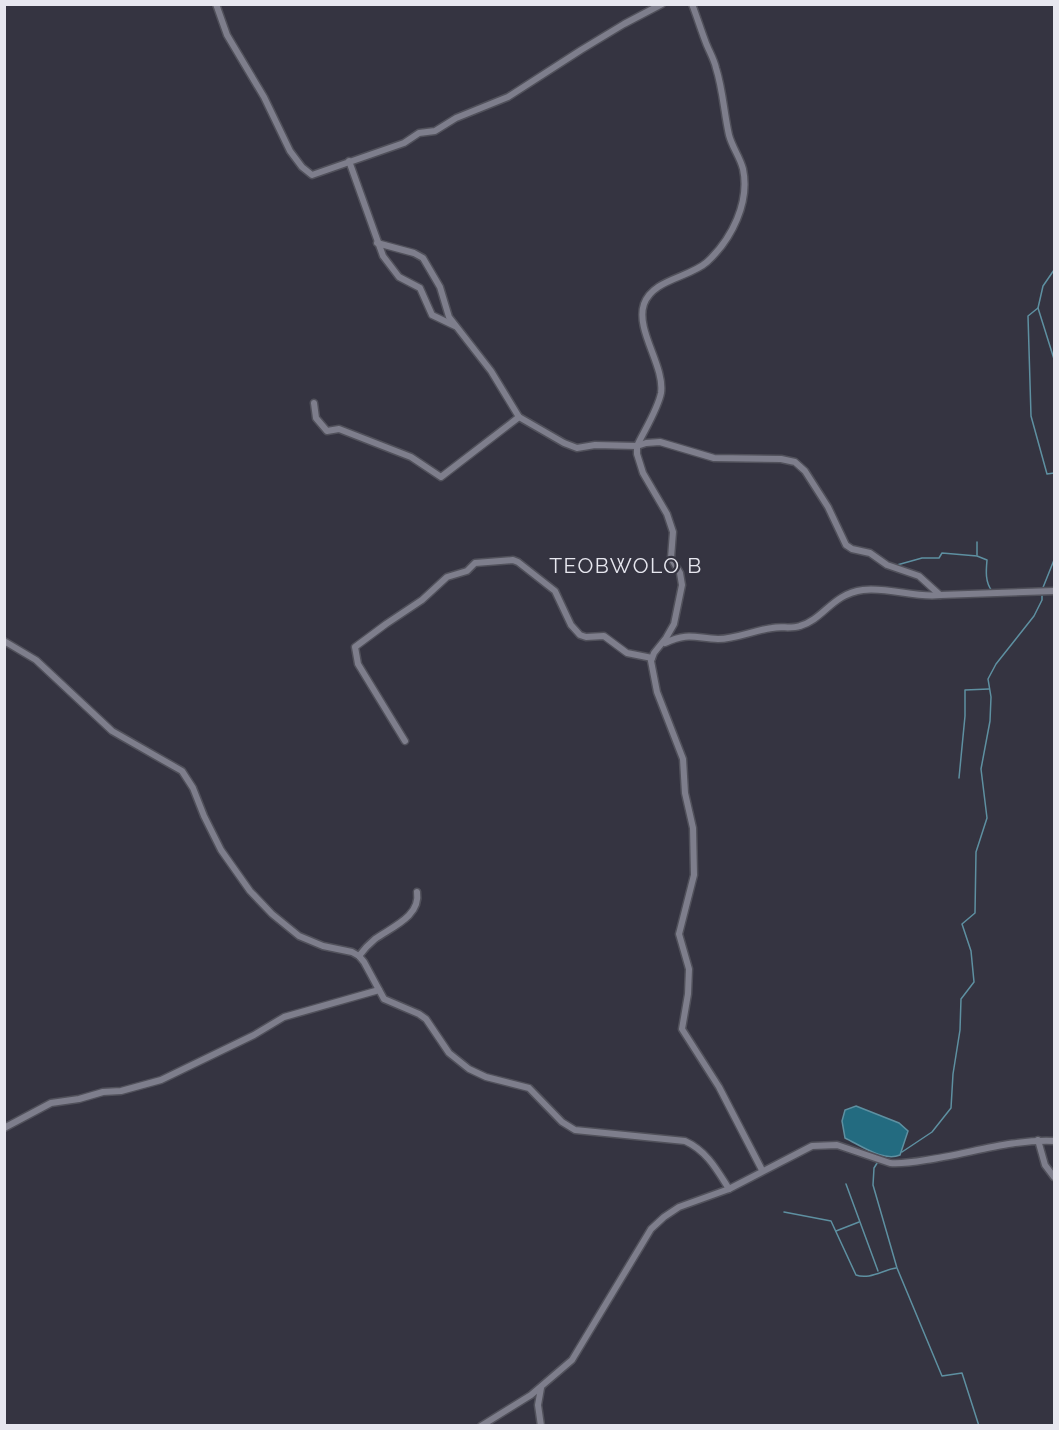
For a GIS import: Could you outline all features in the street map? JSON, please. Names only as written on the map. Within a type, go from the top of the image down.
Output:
[{"type":"street","points":[[216,4],[227,35],[264,97],[290,151],[297,162],[312,175],[404,143],[419,133],[435,131],[456,118],[508,98],[581,50],[662,4]]},
{"type":"street","points":[[692,4],[716,68],[729,136],[743,170],[744,199],[730,231],[708,261],[699,268],[682,274],[655,290],[647,298],[644,306],[644,321],[657,368],[661,393],[637,446],[637,454],[644,473],[667,514],[673,538],[671,558],[680,573],[682,585],[674,624],[652,658],[657,692],[683,759],[685,793],[693,828],[694,875],[679,934],[689,969],[688,994],[682,1029],[719,1087],[762,1170]]},
{"type":"street","points":[[349,161],[383,256],[399,277],[420,288],[432,315],[455,326]]},
{"type":"street","points":[[377,243],[414,253],[423,258],[440,287],[446,309],[455,326],[491,371],[519,417],[577,448],[595,445],[637,446],[660,442],[714,458],[781,459],[795,462],[809,476],[828,507],[846,545],[852,549],[870,553],[887,565],[911,571],[940,595]]},
{"type":"street","points":[[314,403],[316,418],[327,430],[339,429],[411,457],[441,477],[519,417]]},
{"type":"street","points":[[405,741],[358,664],[355,647],[422,600],[447,577],[467,572],[475,563],[513,560],[518,562],[555,591],[571,625],[580,634],[586,637],[604,636],[627,653],[652,658]]},
{"type":"street","points":[[659,646],[671,640],[692,635],[719,639],[775,627],[799,626],[812,620],[838,598],[857,591],[890,590],[924,595],[1054,591]]},
{"type":"street","points":[[4,641],[36,660],[112,731],[182,771],[193,788],[221,850],[246,887],[272,914],[299,936],[323,946],[352,952],[359,956],[387,1001],[426,1019],[449,1053],[469,1069],[486,1077],[529,1088],[569,1127],[686,1141],[701,1150],[713,1163],[729,1189]]},
{"type":"street","points":[[359,956],[374,940],[411,914],[418,900],[417,892]]},
{"type":"street","points":[[4,1128],[51,1103],[103,1092],[121,1091],[161,1080],[254,1035],[284,1017],[379,990]]},
{"type":"street","points":[[1038,1140],[1045,1166],[1054,1177]]},
{"type":"street","points":[[481,1425],[531,1395],[572,1360],[656,1223],[679,1207],[729,1189],[801,1150],[819,1145],[831,1144],[850,1148],[898,1164],[1007,1144],[1038,1140],[1054,1141]]},
{"type":"street","points":[[541,1387],[538,1405],[541,1425]]},
{"type":"water","points":[[856,1106],[899,1123],[908,1131],[900,1155],[893,1157],[879,1155],[845,1138],[842,1121],[845,1110]]},
{"type":"waterway","points":[[1054,270],[1043,286],[1038,308],[1054,359]]},
{"type":"waterway","points":[[1038,308],[1028,316],[1031,416],[1047,474],[1054,473]]},
{"type":"waterway","points":[[977,542],[977,555]]},
{"type":"waterway","points":[[897,565],[922,558],[939,558],[942,553],[977,556],[987,560],[987,580],[992,591]]},
{"type":"waterway","points":[[1042,590],[1054,560]]},
{"type":"waterway","points":[[902,1152],[932,1132],[951,1108],[953,1074],[960,1030],[961,999],[974,982],[971,951],[962,924],[975,913],[976,852],[987,818],[981,769],[990,721],[991,697],[988,679],[996,664],[1034,616],[1042,600],[1042,594]]},
{"type":"waterway","points":[[959,778],[965,690],[989,689]]},
{"type":"waterway","points":[[879,1160],[874,1168],[873,1185],[897,1268],[942,1376],[962,1373],[979,1426]]},
{"type":"waterway","points":[[846,1184],[878,1271]]},
{"type":"waterway","points":[[784,1212],[831,1221],[856,1275],[871,1276],[896,1268]]},
{"type":"waterway","points":[[836,1231],[859,1222]]},
{"type":"district","name":"TEOBWOLO B","points":[[626,565]]}]
